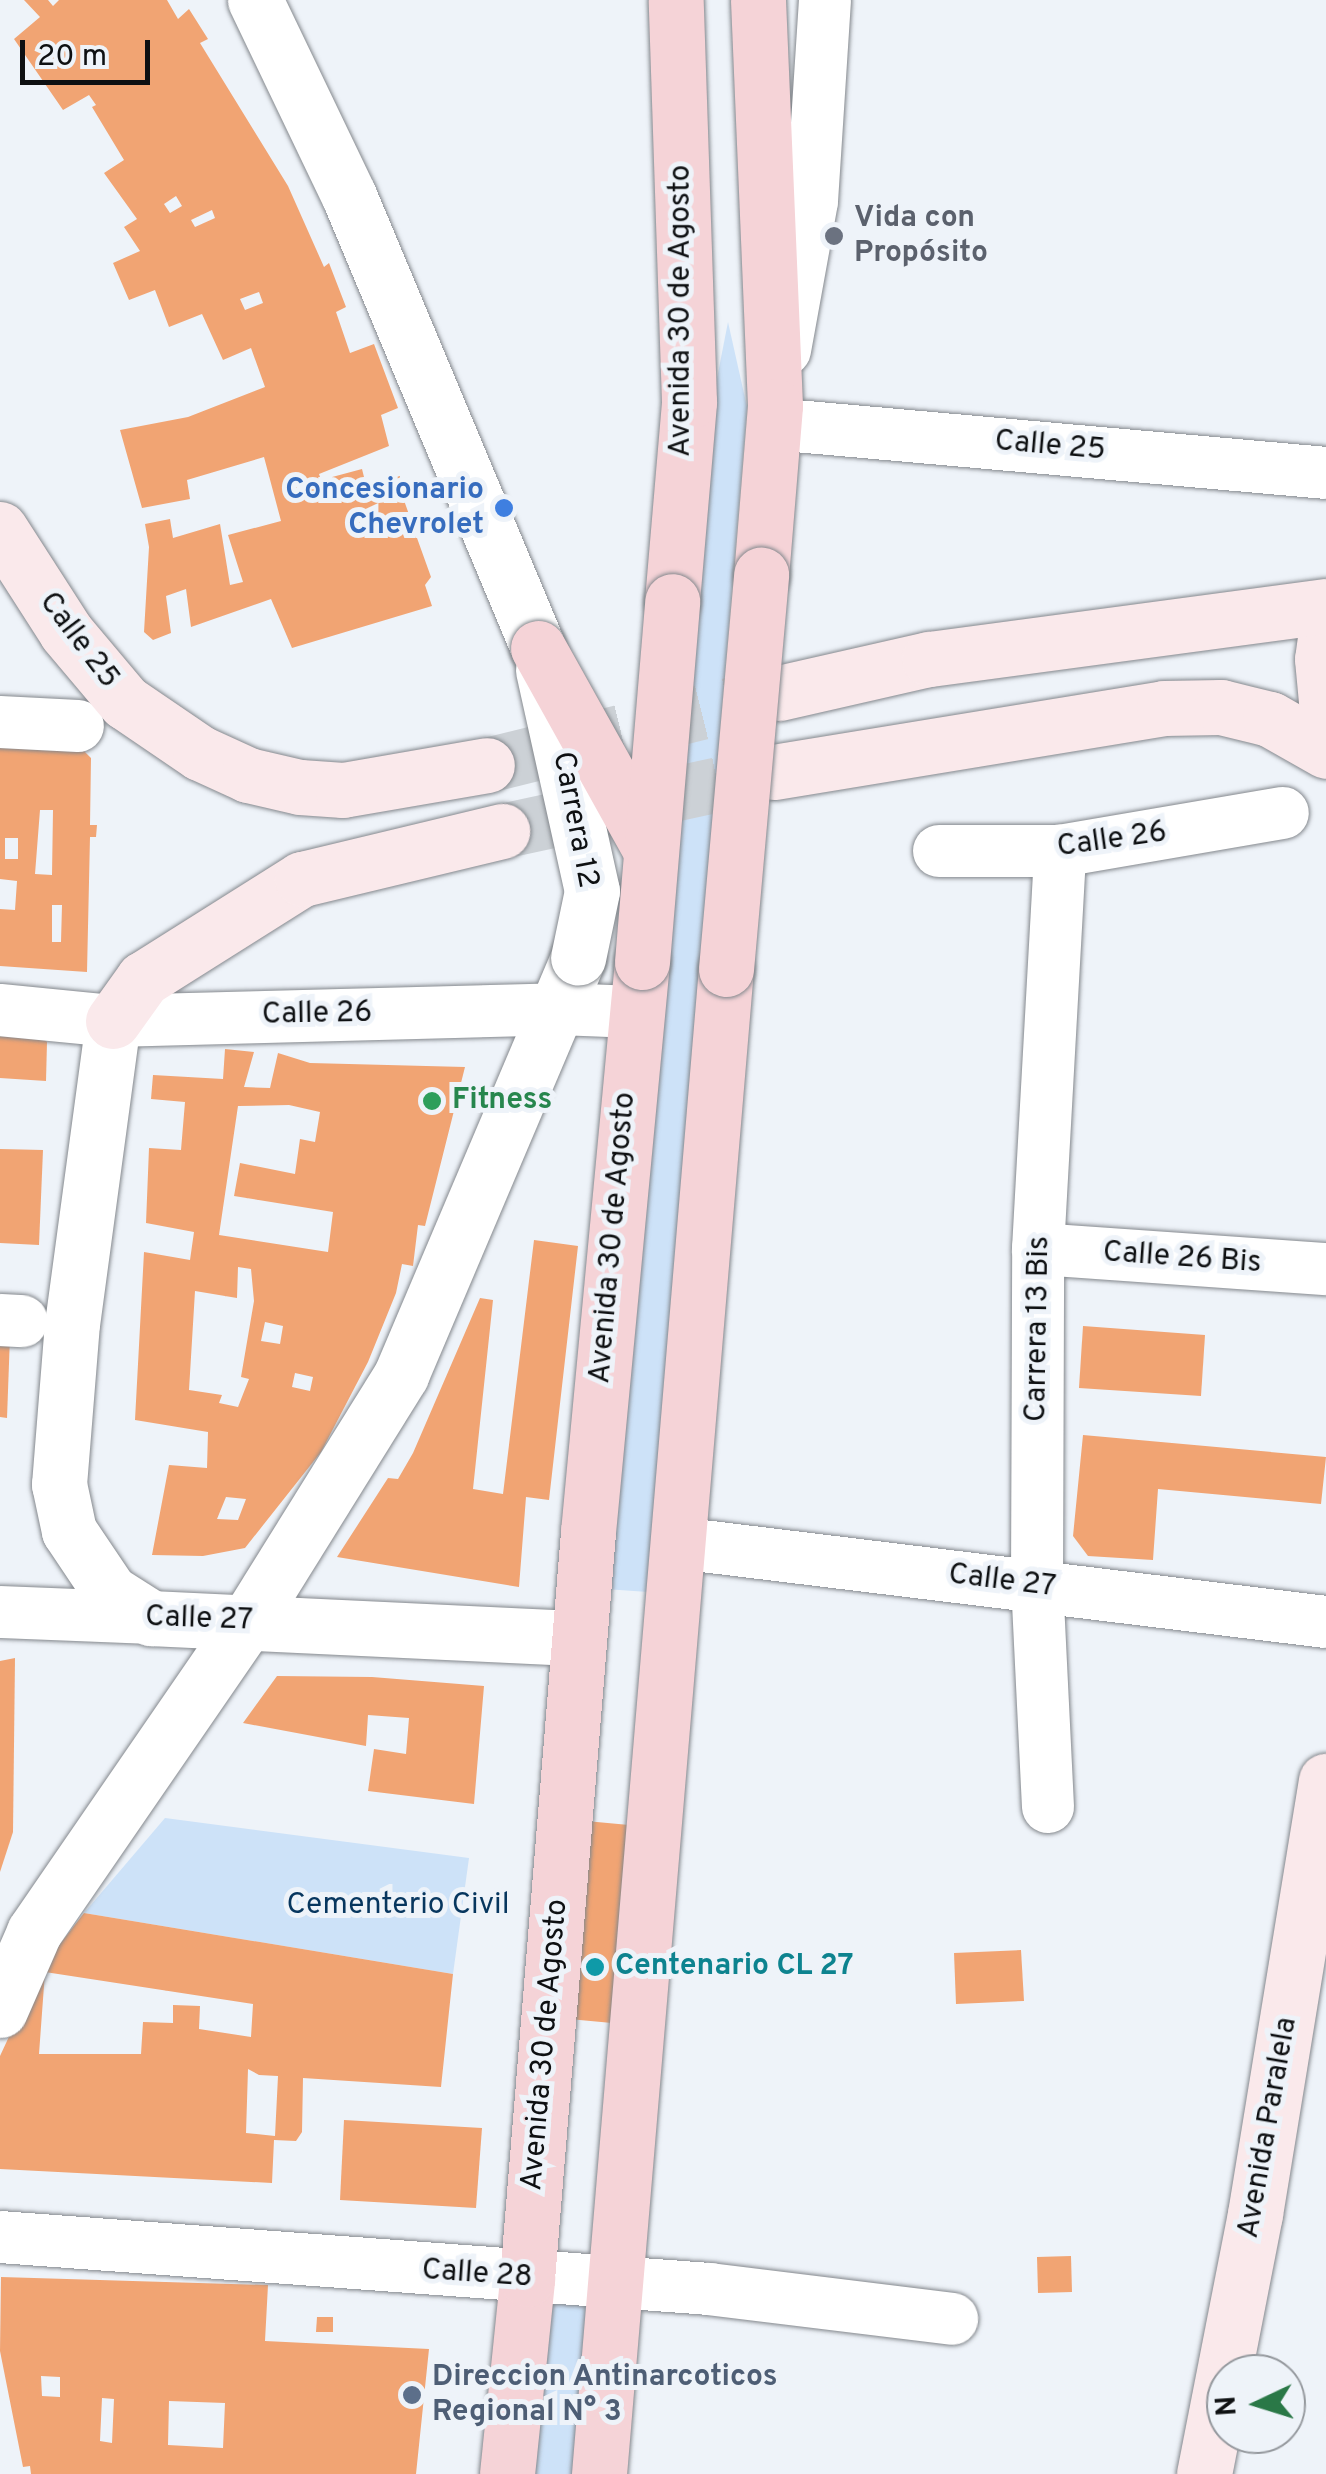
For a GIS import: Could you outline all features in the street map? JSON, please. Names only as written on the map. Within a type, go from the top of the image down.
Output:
[{"type":"main road","name":"Avenida 30 de Agosto","points":[[507,2474],[689,402],[676,0]]},
{"type":"main road","points":[[599,2474],[774,415],[758,0]]},
{"type":"main road","name":"Calle 25","points":[[0,528],[66,632],[102,714],[248,775],[300,787],[343,790],[487,765]]},
{"type":"main road","points":[[779,693],[929,659],[1326,606]]},
{"type":"main road","points":[[1326,631],[1322,659],[1326,701]]},
{"type":"main road","points":[[538,648],[651,851]]},
{"type":"main road","points":[[774,772],[1164,708],[1221,707],[1270,719],[1326,751]]},
{"type":"main road","points":[[113,1020],[143,979],[302,879],[502,831]]},
{"type":"main road","name":"Avenida Paralela","points":[[1206,2464],[1255,2214],[1326,1781]]},
{"type":"street","name":"Carrera 12","points":[[0,2010],[17,1931],[248,1621],[400,1375],[559,1009],[578,958],[592,891],[538,648],[349,196],[255,0]]},
{"type":"street","points":[[774,415],[812,201],[825,0]]},
{"type":"street","name":"Calle 25","points":[[774,415],[1326,474]]},
{"type":"street","points":[[0,722],[102,714]]},
{"type":"street","name":"Calle 26","points":[[939,851],[1060,851],[1284,813]]},
{"type":"street","name":"Carrera 13 Bis","points":[[1048,1807],[1037,1586],[1038,1249],[1060,851]]},
{"type":"street","name":"Calle 26","points":[[0,1010],[113,1020],[559,1009],[638,987]]},
{"type":"street","points":[[113,1020],[72,1322],[59,1484],[69,1532],[110,1592],[152,1618]]},
{"type":"street","name":"Calle 26 Bis","points":[[1038,1249],[1326,1269]]},
{"type":"street","name":"Calle 27","points":[[678,1543],[1326,1622]]},
{"type":"street","name":"Calle 27","points":[[0,1612],[578,1638]]},
{"type":"street","name":"Calle 28","points":[[0,2237],[527,2279],[709,2289],[952,2319]]},
{"type":"green space","points":[[728,322],[747,407],[648,1592],[605,1589],[712,404]]},
{"type":"green space","name":"Cementerio Civil","points":[[165,1818],[469,1858],[453,1974],[84,1913]]},
{"type":"green space","points":[[544,2280],[588,2282],[574,2474],[528,2474]]},
{"type":"building","points":[[24,0],[48,0],[53,6],[59,0],[167,0],[178,19],[189,9],[208,39],[200,43],[288,186],[324,267],[329,263],[346,307],[336,312],[350,353],[374,344],[398,408],[381,415],[389,446],[319,474],[321,480],[362,469],[366,485],[400,476],[400,489],[412,523],[419,529],[417,538],[431,577],[425,585],[432,606],[292,648],[271,599],[191,627],[186,589],[166,596],[171,633],[153,640],[144,632],[149,547],[145,524],[170,519],[173,538],[220,524],[230,585],[243,582],[228,535],[281,521],[264,457],[187,480],[190,499],[142,508],[120,430],[188,417],[265,387],[251,348],[223,360],[202,314],[169,327],[155,290],[129,300],[113,263],[140,251],[124,227],[137,219],[104,173],[124,160],[92,107],[96,105],[89,95],[63,110],[14,39],[40,17]],"holes":[[[176,196],[182,206],[170,213],[164,204]],[[212,210],[215,218],[195,227],[191,220]],[[259,292],[263,303],[245,310],[240,299]]]},
{"type":"building","points":[[0,742],[80,747],[91,758],[90,825],[97,825],[96,837],[90,837],[87,972],[0,966],[0,909],[15,910],[17,881],[0,879]],"holes":[[[40,810],[53,810],[52,875],[35,874]],[[5,838],[18,838],[18,859],[5,859]],[[52,905],[62,905],[61,942],[52,942]]]},
{"type":"building","points":[[0,1030],[38,1032],[47,1042],[46,1081],[0,1078]]},
{"type":"building","points":[[225,1049],[254,1052],[244,1087],[270,1088],[278,1053],[310,1063],[465,1067],[425,1226],[418,1225],[413,1266],[402,1264],[396,1293],[368,1362],[321,1452],[245,1548],[203,1556],[152,1555],[169,1465],[207,1468],[208,1432],[135,1420],[144,1252],[190,1260],[194,1232],[146,1223],[149,1148],[181,1150],[185,1102],[151,1099],[153,1075],[223,1079]],"holes":[[[289,1105],[320,1112],[315,1142],[300,1139],[295,1174],[240,1163],[234,1196],[333,1212],[328,1252],[219,1235],[238,1106]],[[238,1267],[251,1269],[254,1301],[241,1377],[249,1379],[238,1407],[219,1403],[222,1395],[189,1390],[195,1291],[237,1298]],[[265,1322],[283,1326],[280,1344],[261,1341]],[[295,1373],[313,1377],[310,1391],[292,1387]],[[226,1497],[246,1499],[238,1520],[217,1519]]]},
{"type":"building","points":[[0,1149],[43,1150],[39,1245],[0,1243]]},
{"type":"building","points":[[534,1240],[578,1246],[549,1500],[526,1497],[519,1587],[337,1557],[388,1478],[398,1479],[413,1453],[480,1298],[493,1300],[473,1489],[503,1494]]},
{"type":"building","points":[[1083,1326],[1205,1335],[1201,1396],[1079,1388]]},
{"type":"building","points":[[0,1336],[10,1336],[7,1418],[0,1417]]},
{"type":"building","points":[[1083,1435],[1326,1457],[1321,1504],[1158,1489],[1153,1560],[1088,1556],[1073,1536]]},
{"type":"building","points":[[15,1658],[13,1832],[0,1872],[0,1661]]},
{"type":"building","points":[[277,1676],[372,1677],[484,1686],[474,1804],[368,1791],[374,1749],[406,1754],[409,1718],[368,1715],[366,1746],[243,1723]]},
{"type":"building","name":"Centenario CL 27","points":[[586,1821],[629,1825],[612,2023],[569,2019]]},
{"type":"building","points":[[84,1913],[453,1974],[441,2087],[303,2078],[302,2132],[296,2141],[274,2140],[272,2183],[0,2169],[0,2056],[40,1970]],"holes":[[[45,1972],[253,2004],[251,2037],[199,2029],[200,2006],[173,2005],[173,2023],[143,2022],[141,2054],[39,2054]],[[248,2069],[259,2075],[278,2076],[275,2136],[246,2133]]]},
{"type":"building","points":[[1021,1950],[1024,2001],[956,2004],[954,1953]]},
{"type":"building","points":[[344,2120],[482,2128],[476,2208],[340,2200]]},
{"type":"building","points":[[1071,2256],[1072,2292],[1038,2293],[1037,2257]]},
{"type":"building","points":[[1,2277],[268,2285],[265,2341],[429,2349],[416,2474],[31,2474],[30,2466],[23,2467],[0,2351]],"holes":[[[41,2376],[60,2377],[60,2397],[42,2396]],[[102,2398],[114,2399],[112,2443],[100,2441]],[[169,2401],[225,2403],[223,2448],[168,2445]]]},
{"type":"building","points":[[317,2317],[333,2317],[333,2332],[316,2332]]},
{"type":"tunnel","points":[[487,765],[779,693]]},
{"type":"tunnel","points":[[502,831],[774,772]]},
{"type":"place","name":"Vida con Propósito","points":[[834,236]]},
{"type":"place","name":"Concesionario Chevrolet","points":[[504,508]]},
{"type":"place","name":"Fitness","points":[[432,1101]]},
{"type":"place","name":"Centenario CL 27","points":[[595,1967]]},
{"type":"place","name":"Direccion Antinarcoticos Regional N° 3","points":[[412,2395]]}]
